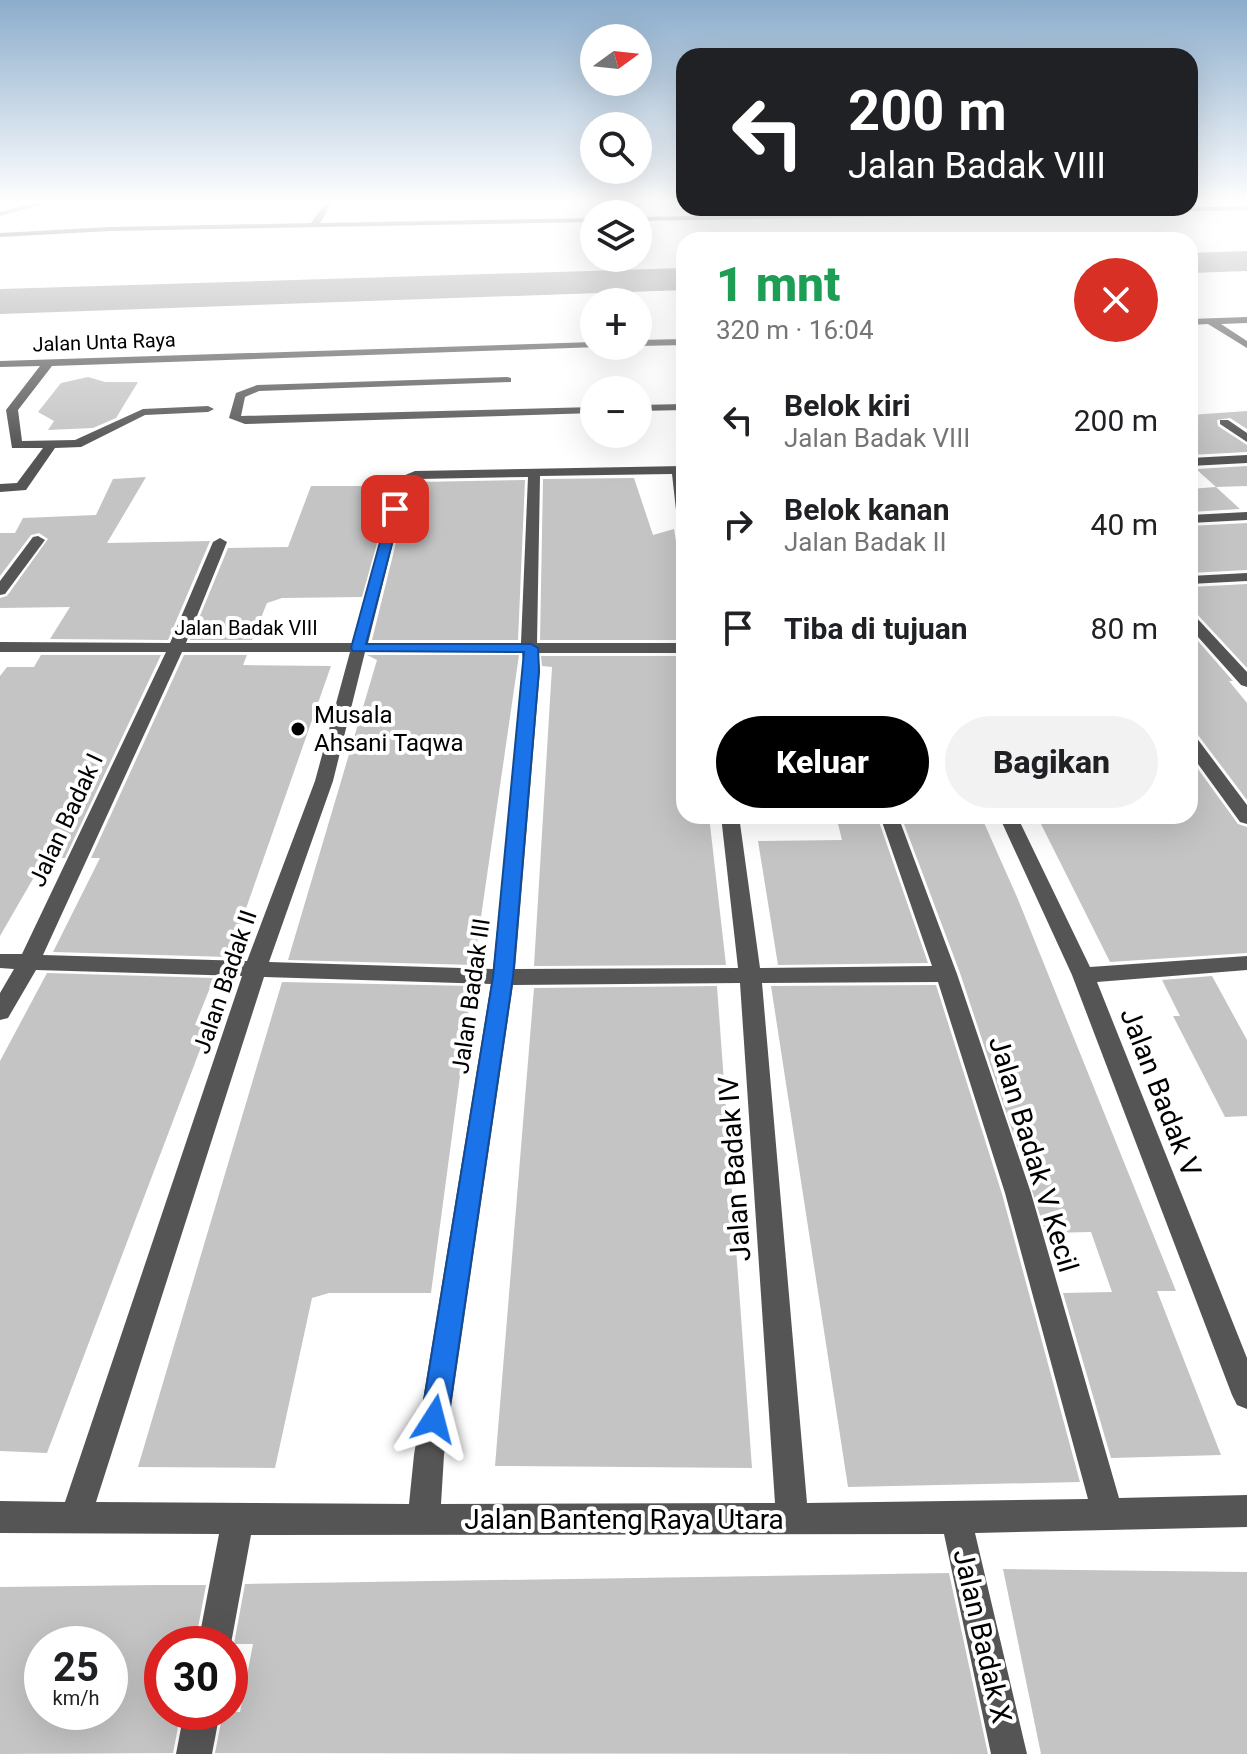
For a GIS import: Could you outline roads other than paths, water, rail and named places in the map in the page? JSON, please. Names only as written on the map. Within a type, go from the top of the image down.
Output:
[{"type":"street","points":[[1198,322],[1247,320]]},
{"type":"street","points":[[1209,321],[1247,345]]},
{"type":"street","points":[[652,343],[676,342]]},
{"type":"street","name":"Jalan Unta Raya","points":[[3,367],[580,345]]},
{"type":"street","points":[[365,374],[366,351]]},
{"type":"street","points":[[504,360],[249,390],[240,395],[235,418],[245,421],[580,410]]},
{"type":"street","points":[[48,363],[6,409],[16,445],[77,444],[143,412],[208,409]]},
{"type":"street","points":[[282,366],[365,374],[507,380]]},
{"type":"street","points":[[652,408],[676,407]]},
{"type":"street","points":[[1224,422],[1247,438]]},
{"type":"street","points":[[0,488],[21,487],[52,444]]},
{"type":"street","points":[[1198,462],[1247,459]]},
{"type":"street","points":[[534,475],[676,470]]},
{"type":"street","name":"Jalan Badak II","points":[[76,1516],[255,970],[324,781],[402,481],[406,476],[422,474],[534,475]]},
{"type":"street","name":"Jalan Badak III","points":[[424,1520],[429,1455],[503,977],[532,670],[528,631],[534,475]]},
{"type":"street","points":[[1198,519],[1247,516]]},
{"type":"street","points":[[0,591],[38,540]]},
{"type":"street","name":"Jalan Badak I","points":[[0,1012],[28,964],[176,648],[197,591],[220,542]]},
{"type":"street","points":[[1198,580],[1247,577]]},
{"type":"street","points":[[1198,628],[1247,682]]},
{"type":"street","name":"Jalan Badak VIII","points":[[0,647],[676,648]]},
{"type":"street","points":[[1198,752],[1247,818]]},
{"type":"street","name":"Jalan Badak IV","points":[[731,824],[750,975],[792,1518]]},
{"type":"street","name":"Jalan Badak V Kecil","points":[[892,824],[946,974],[1018,1193],[1108,1514]]},
{"type":"street","name":"Jalan Badak V","points":[[1012,824],[1083,975],[1247,1395]]},
{"type":"street","points":[[0,961],[503,977],[946,974]]},
{"type":"street","points":[[1083,975],[1247,963]]},
{"type":"street","name":"Jalan Banteng Raya Utara","points":[[0,1517],[238,1520],[956,1518],[1247,1511]]},
{"type":"street","name":"Jalan Badak X","points":[[956,1518],[1009,1754]]},
{"type":"street","points":[[218,1626],[238,1520]]},
{"type":"street","points":[[194,1754],[199,1730]]},
{"type":"place","name":"Musala Ahsani Taqwa","points":[[298,729]]}]
